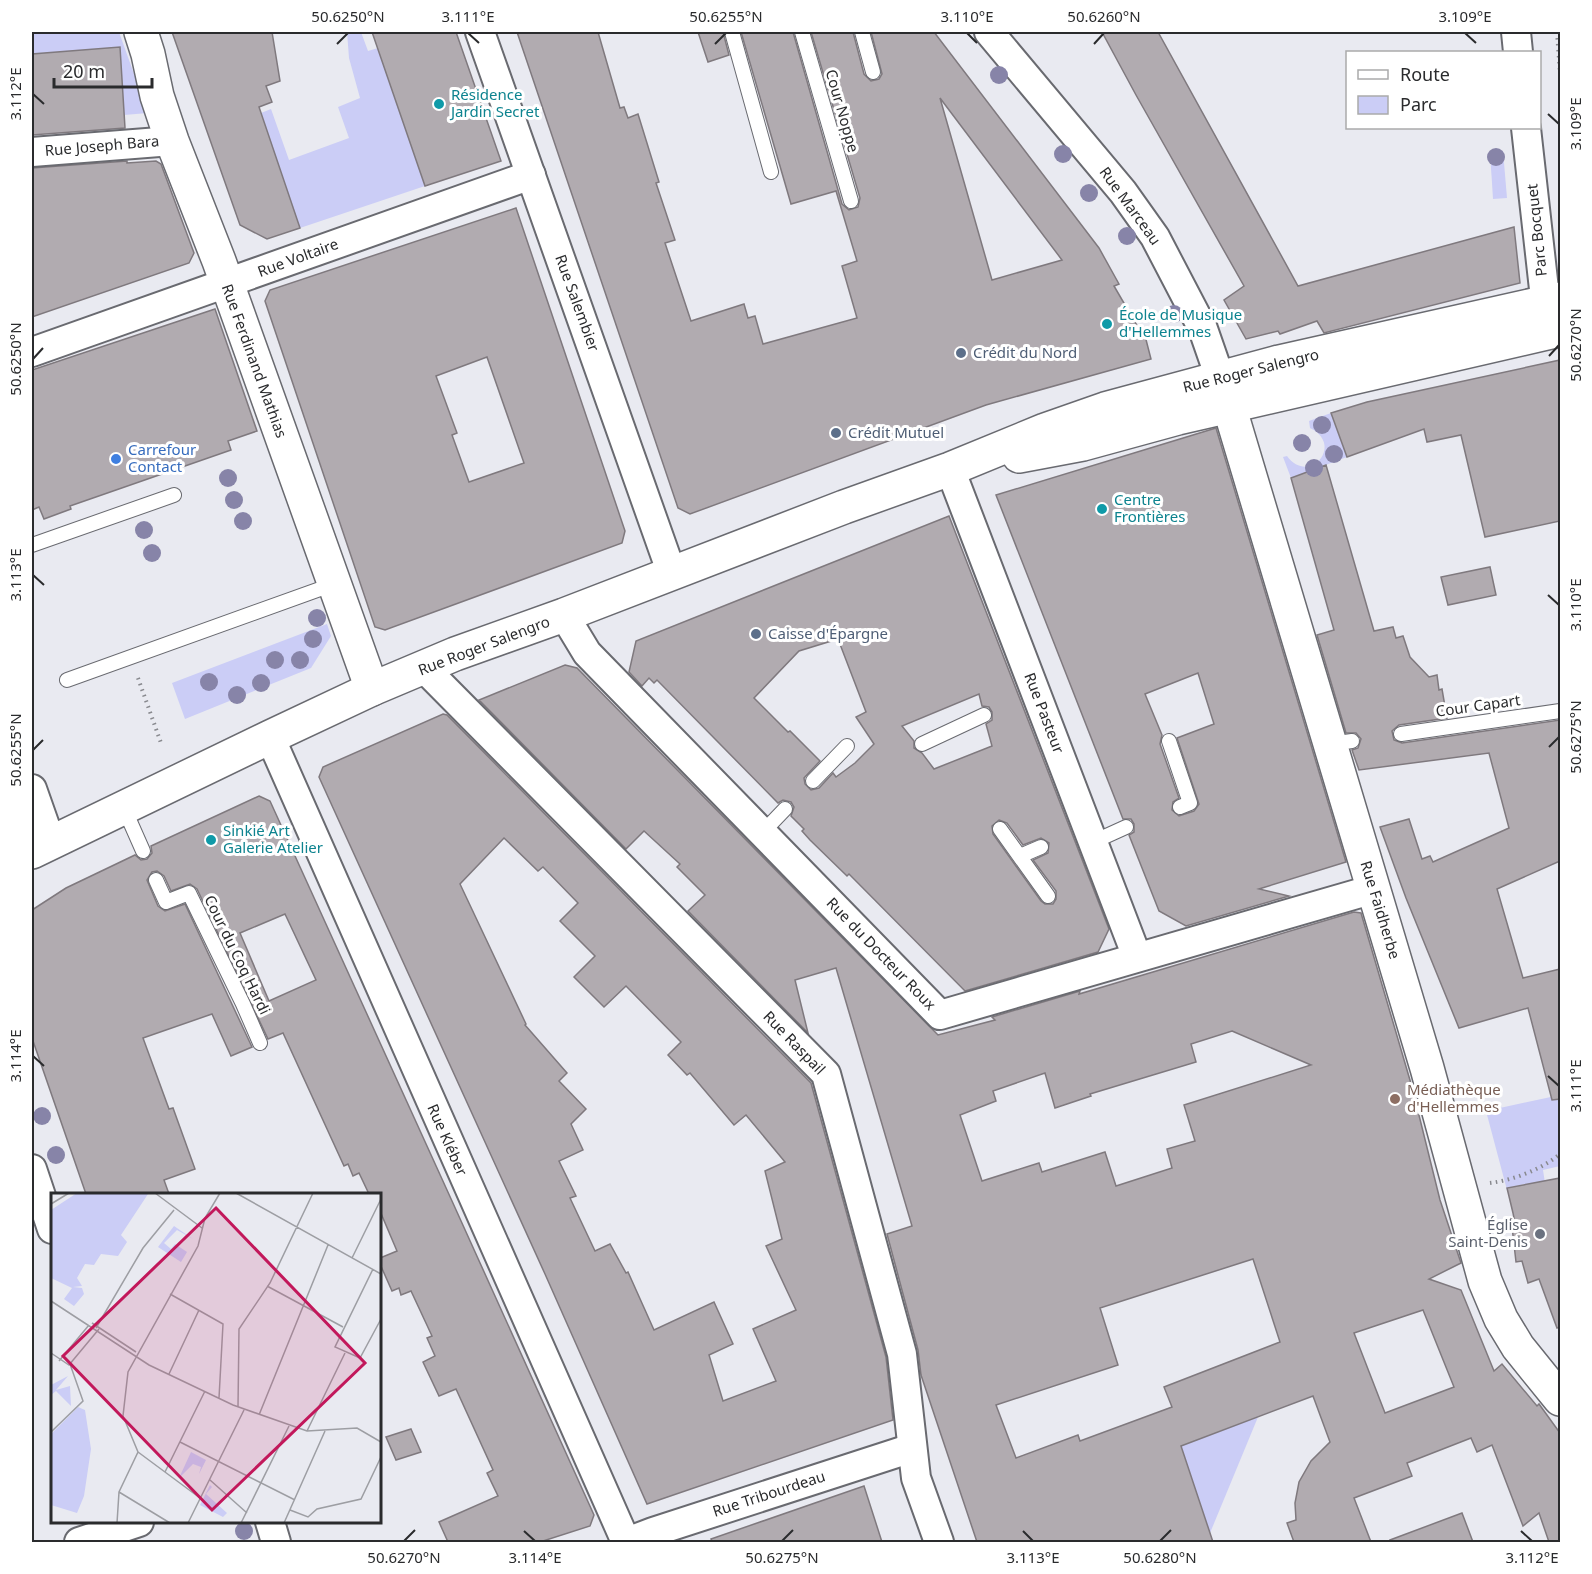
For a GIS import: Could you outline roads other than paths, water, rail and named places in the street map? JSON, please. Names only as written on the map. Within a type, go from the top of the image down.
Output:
[{"type":"street","name":"Rue Ferdinand Mathias","points":[[141,32],[156,96],[171,141],[226,283],[372,689]]},
{"type":"street","name":"Rue Salembier","points":[[480,32],[672,574]]},
{"type":"street","name":"Rue Marceau","points":[[989,32],[1123,192],[1155,237],[1203,329],[1225,392]]},
{"type":"street","points":[[1516,32],[1518,51]]},
{"type":"street","name":"Parc Bocquet","points":[[1526,129],[1554,316]]},
{"type":"street","name":"Rue Joseph Bara","points":[[32,152],[171,141]]},
{"type":"street","name":"Rue Voltaire","points":[[32,352],[531,175]]},
{"type":"street","name":"Rue Roger Salengro","points":[[41,848],[372,689],[455,654],[950,469],[1083,444],[1225,392],[1554,316]]},
{"type":"street","name":"Rue Faidherbe","points":[[1225,392],[1341,743],[1374,889],[1492,1300],[1518,1347],[1559,1396]]},
{"type":"street","name":"Rue Pasteur","points":[[950,469],[1029,698],[1137,957]]},
{"type":"street","name":"Rue du Docteur Roux","points":[[564,615],[587,654],[940,1015],[1374,889]]},
{"type":"street","name":"Rue Raspail","points":[[424,668],[826,1074],[902,1354],[916,1478],[939,1542]]},
{"type":"street","name":"Rue Kléber","points":[[270,737],[627,1542]]},
{"type":"street","points":[[32,789],[41,848]]},
{"type":"street","points":[[32,1169],[51,1226]]},
{"type":"street","name":"Rue Tribourdeau","points":[[627,1542],[912,1448]]},
{"type":"street","points":[[79,1542],[133,1523]]},
{"type":"street","points":[[271,1523],[276,1542]]},
{"type":"lane","points":[[732,32],[771,172]]},
{"type":"lane","name":"Cour Noppe","points":[[802,32],[851,201]]},
{"type":"lane","points":[[862,32],[873,72]]},
{"type":"lane","points":[[32,545],[174,495]]},
{"type":"lane","points":[[67,680],[334,584]]},
{"type":"lane","name":"Cour Capart","points":[[1401,734],[1560,711]]},
{"type":"lane","points":[[922,744],[984,715]]},
{"type":"lane","points":[[1169,741],[1190,803],[1180,807]]},
{"type":"lane","points":[[813,781],[846,746]]},
{"type":"lane","points":[[124,808],[143,851]]},
{"type":"lane","points":[[762,833],[785,809]]},
{"type":"lane","points":[[1084,834],[1126,827]]},
{"type":"lane","points":[[1000,829],[1048,896]]},
{"type":"lane","points":[[1020,856],[1041,847]]},
{"type":"lane","name":"Cour du Coq Hardi","points":[[156,880],[166,903],[189,894],[260,1043]]},
{"type":"place","name":"Résidence Jardin Secret","points":[[439,104]]},
{"type":"place","name":"École de Musique d'Hellemmes","points":[[1107,324]]},
{"type":"place","name":"Crédit du Nord","points":[[961,353]]},
{"type":"place","name":"Crédit Mutuel","points":[[836,433]]},
{"type":"place","name":"Carrefour Contact","points":[[116,459]]},
{"type":"place","name":"Centre Frontières","points":[[1102,509]]},
{"type":"place","name":"Caisse d'Épargne","points":[[756,634]]},
{"type":"place","name":"Sinkié Art Galerie Atelier","points":[[211,840]]},
{"type":"place","name":"Médiathèque d'Hellemmes","points":[[1395,1099]]},
{"type":"place","name":"Église Saint-Denis","points":[[1540,1234]]}]
